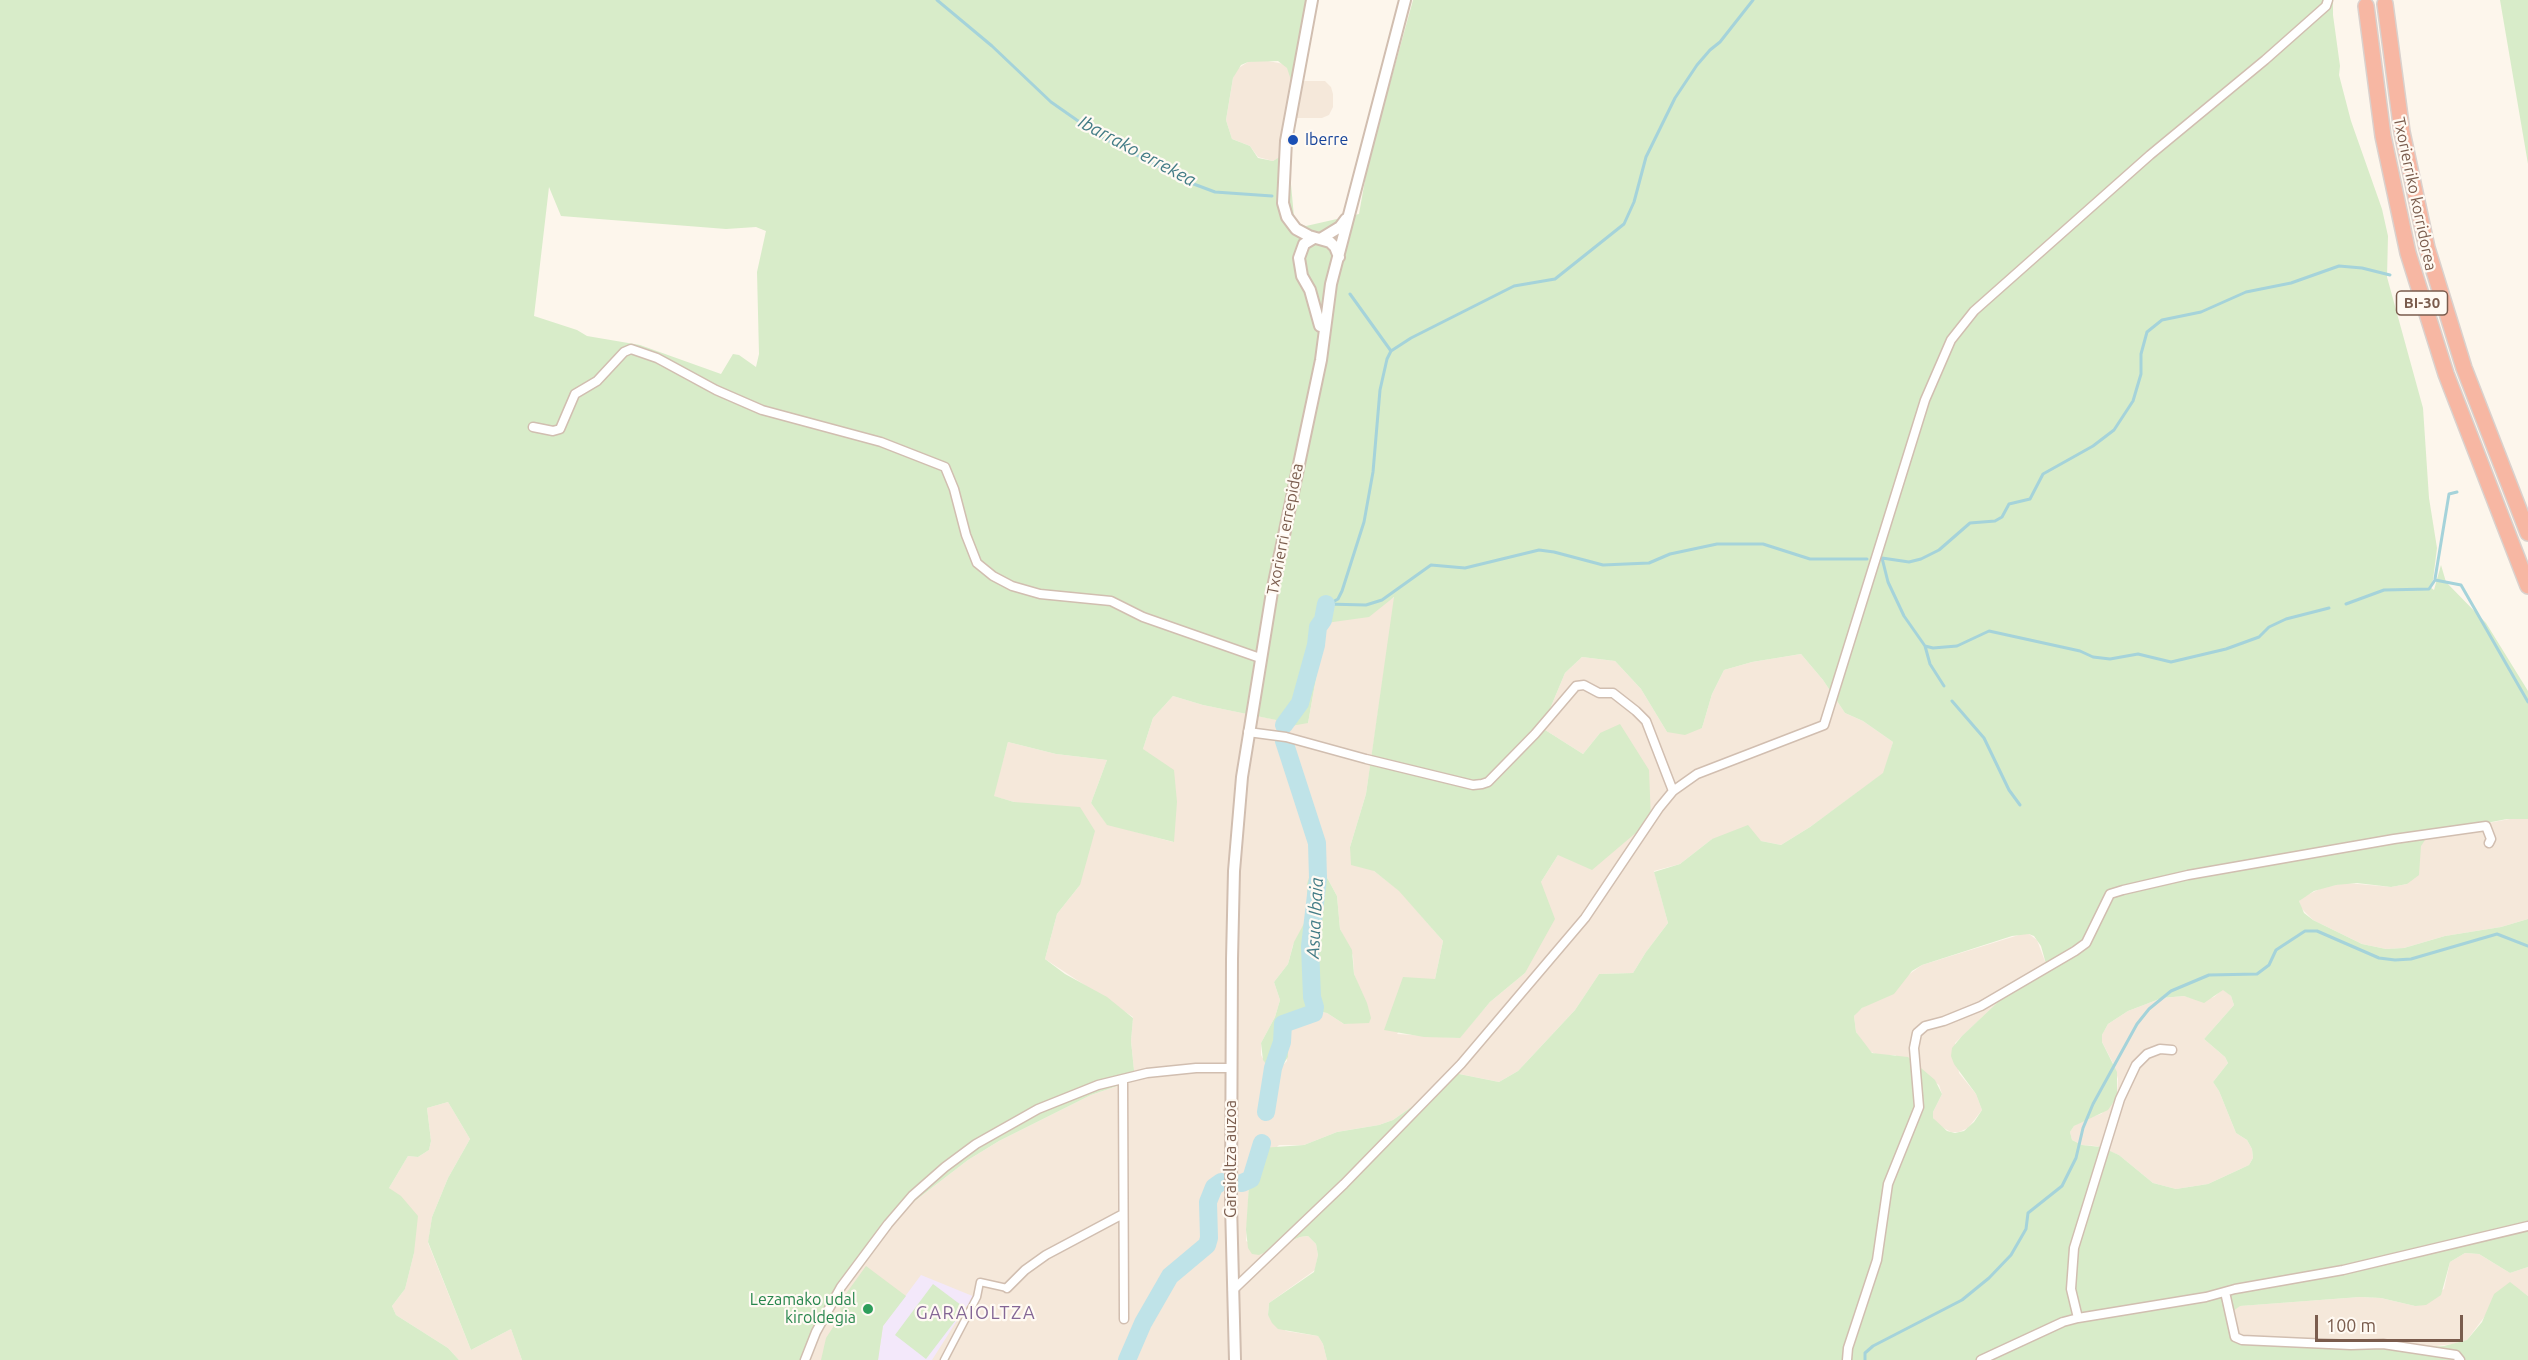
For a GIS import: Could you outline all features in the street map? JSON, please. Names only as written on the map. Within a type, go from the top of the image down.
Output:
[{"type":"highway","name":"Txorierriko korridorea","points":[[2385,4],[2402,132],[2427,248],[2464,368],[2528,533]]},
{"type":"highway","name":"Txorierriko korridorea","points":[[2366,6],[2383,136],[2408,253],[2446,374],[2528,586]]},
{"type":"street","points":[[1312,0],[1289,119],[1283,163],[1283,197],[1287,217],[1296,229],[1335,247],[1339,261]]},
{"type":"street","name":"Txorierri errepidea","points":[[1231,1068],[1234,871],[1248,732],[1260,658],[1320,360],[1331,284],[1339,261],[1348,216],[1405,0]]},
{"type":"street","points":[[1233,1290],[1352,1176],[1461,1064],[1585,918],[1659,808],[1673,791],[1697,774],[1824,725],[1925,400],[1951,340],[1974,310],[2150,155],[2265,60],[2326,6],[2328,0]]},
{"type":"street","points":[[1323,338],[1319,316],[1310,290],[1302,276],[1299,258],[1304,244],[1340,227],[1348,216]]},
{"type":"street","points":[[1310,290],[1323,291],[1331,284]]},
{"type":"street","points":[[533,427],[553,431],[560,429],[575,394],[597,381],[624,352],[631,350],[657,357],[716,390],[762,410],[881,442],[945,466],[977,563],[993,576],[1012,586],[1040,594],[1111,601],[1143,617],[1260,658]]},
{"type":"street","points":[[1248,732],[1286,737],[1473,785],[1482,784],[1488,782],[1535,734],[1576,686],[1584,685],[1599,693],[1614,693],[1646,722],[1673,791]]},
{"type":"street","points":[[1847,1360],[1848,1348],[1877,1260],[1888,1184],[1919,1107],[1914,1048],[1917,1033],[1925,1026],[1981,1006],[2075,951],[2086,943],[2110,894],[2188,875],[2394,839],[2486,826],[2491,838],[2489,843]]},
{"type":"street","points":[[2078,1318],[2072,1289],[2074,1248],[2120,1099],[2136,1065],[2147,1053],[2160,1049],[2172,1050]]},
{"type":"street","points":[[805,1360],[816,1332],[840,1287],[862,1256],[912,1196],[976,1144],[1038,1109],[1079,1092],[1147,1073],[1231,1068]]},
{"type":"street","name":"Garaioltza auzoa","points":[[1231,1068],[1234,1360]]},
{"type":"street","points":[[1123,1079],[1124,1319]]},
{"type":"street","points":[[944,1360],[978,1294],[980,1282],[1007,1288],[1025,1270],[1046,1256],[1123,1214]]},
{"type":"street","points":[[1981,1360],[2063,1322],[2078,1318],[2343,1270],[2528,1226]]},
{"type":"street","points":[[2225,1292],[2235,1337],[2242,1340],[2351,1345],[2383,1344],[2457,1355],[2460,1360]]},
{"type":"shaded area","points":[[1263,60],[1284,64],[1300,81],[1325,81],[1331,87],[1333,94],[1333,107],[1329,115],[1322,118],[1292,118],[1281,157],[1273,161],[1258,157],[1250,146],[1232,139],[1226,120],[1233,78],[1237,69],[1248,62]]},
{"type":"shaded area","points":[[1395,597],[1366,794],[1350,847],[1374,871],[1400,891],[1443,941],[1435,979],[1397,1034],[1459,1038],[1490,1002],[1525,973],[1541,882],[1558,855],[1600,733],[1583,754],[1542,728],[1565,673],[1582,657],[1615,661],[1641,689],[1667,732],[1702,728],[1712,694],[1724,670],[1752,662],[1801,654],[1823,680],[1845,713],[1863,721],[1893,742],[1884,773],[1810,827],[1781,845],[1761,841],[1712,839],[1680,864],[1654,871],[1668,923],[1633,973],[1599,974],[1575,1010],[1518,1071],[1499,1082],[1449,1072],[1417,1103],[1393,1120],[1379,1125],[1337,1132],[1304,1145],[1279,1145],[1257,1166],[1249,1184],[1246,1241],[1265,1253],[1300,1237],[1308,1236],[1316,1244],[1318,1255],[1315,1270],[1269,1303],[1268,1315],[1286,1331],[1318,1336],[1323,1344],[1327,1360],[803,1360],[808,1340],[846,1274],[873,1237],[894,1217],[968,1160],[999,1141],[1091,1095],[1135,1080],[1131,1041],[1133,1017],[1045,959],[1057,914],[1080,885],[1014,802],[993,796],[1008,742],[1056,754],[1107,760],[1091,803],[1107,824],[1173,842],[1143,749],[1153,718],[1173,696],[1203,705],[1277,720],[1308,723],[1326,623],[1342,619]],"holes":[[[1324,872],[1337,896],[1340,929],[1353,956],[1354,974],[1370,1021],[1344,1024],[1327,1013],[1317,1011],[1302,1021],[1288,1024],[1287,1061],[1281,1065],[1266,1064],[1261,1055],[1261,1043],[1275,1017],[1280,1000],[1274,982],[1288,964],[1293,945],[1306,922],[1308,910]]]},
{"type":"shaded area","points":[[2515,818],[2528,819],[2528,919],[2501,927],[2445,936],[2404,948],[2386,949],[2362,944],[2313,920],[2301,908],[2299,901],[2303,897],[2324,887],[2347,883],[2391,887],[2407,884],[2422,842],[2427,837],[2440,832]]},
{"type":"shaded area","points":[[2022,934],[2029,934],[2037,940],[2046,964],[2001,999],[1955,1043],[1959,1073],[1976,1094],[1982,1110],[1968,1128],[1959,1132],[1951,1132],[1938,1125],[1933,1118],[1933,1112],[1942,1094],[1939,1085],[1895,1055],[1878,1055],[1867,1050],[1856,1032],[1854,1016],[1922,965]]},
{"type":"shaded area","points":[[2223,989],[2231,996],[2234,1005],[2204,1039],[2225,1057],[2228,1063],[2213,1082],[2236,1133],[2247,1140],[2252,1149],[2253,1158],[2249,1165],[2208,1184],[2176,1189],[2153,1183],[2119,1155],[2072,1140],[2070,1132],[2074,1126],[2085,1119],[2101,1114],[2117,1097],[2118,1079],[2114,1065],[2102,1042],[2102,1035],[2108,1024],[2128,1011],[2162,998],[2184,996],[2199,1000],[2214,997]]},
{"type":"shaded area","points":[[448,1102],[470,1139],[448,1178],[432,1217],[428,1243],[471,1350],[511,1329],[522,1360],[459,1360],[448,1348],[396,1315],[392,1306],[405,1289],[414,1253],[389,1188],[408,1156],[418,1157],[429,1150],[431,1141],[427,1108]]},
{"type":"shaded area","points":[[2465,1253],[2479,1254],[2510,1273],[2528,1267],[2528,1296],[2520,1290],[2485,1316],[2467,1340],[2453,1344],[2429,1347],[2240,1337],[2229,1316],[2231,1311],[2239,1306],[2360,1297],[2381,1298],[2415,1306],[2444,1289],[2450,1262]]},
{"type":"shaded area","points":[[921,1275],[975,1297],[965,1308],[932,1360],[878,1360],[883,1326]]},
{"type":"green space","points":[[0,0],[1306,0],[1309,36],[1303,81],[1292,83],[1287,68],[1278,61],[1248,62],[1241,65],[1233,78],[1226,120],[1232,139],[1250,146],[1258,158],[1273,161],[1288,152],[1294,217],[1300,224],[1306,226],[1359,214],[1368,163],[1413,0],[2333,0],[2339,75],[2351,121],[2382,209],[2388,236],[2387,277],[2423,408],[2429,498],[2437,548],[2430,587],[2434,590],[2441,565],[2446,582],[2486,623],[2528,691],[2528,819],[2507,819],[2440,832],[2427,837],[2421,846],[2419,875],[2407,884],[2391,887],[2357,883],[2336,885],[2314,891],[2299,901],[2304,913],[2313,920],[2362,944],[2386,949],[2404,948],[2445,936],[2501,927],[2528,919],[2528,1267],[2510,1273],[2479,1254],[2465,1253],[2450,1262],[2441,1295],[2426,1305],[2415,1306],[2381,1298],[2360,1297],[2240,1306],[2229,1314],[2240,1337],[2444,1346],[2467,1340],[2482,1322],[2494,1294],[2510,1282],[2528,1296],[2528,1360],[1327,1360],[1323,1344],[1318,1336],[1278,1329],[1268,1315],[1269,1303],[1314,1272],[1318,1255],[1316,1244],[1308,1236],[1300,1237],[1259,1255],[1252,1254],[1248,1248],[1246,1230],[1249,1184],[1253,1179],[1261,1148],[1304,1145],[1337,1132],[1379,1125],[1393,1120],[1417,1103],[1449,1072],[1499,1082],[1518,1071],[1575,1010],[1599,974],[1633,973],[1668,923],[1654,872],[1680,864],[1712,839],[1748,825],[1761,841],[1781,845],[1810,827],[1883,773],[1893,742],[1863,721],[1845,713],[1823,680],[1801,654],[1752,662],[1724,670],[1712,694],[1702,728],[1685,735],[1667,732],[1641,689],[1615,661],[1582,657],[1565,673],[1542,728],[1583,754],[1600,733],[1620,724],[1649,770],[1651,820],[1592,870],[1558,855],[1541,882],[1555,919],[1525,973],[1490,1002],[1460,1038],[1424,1037],[1384,1030],[1403,977],[1435,979],[1443,941],[1399,891],[1374,871],[1351,865],[1350,847],[1366,794],[1394,597],[1369,617],[1326,623],[1308,723],[1285,727],[1276,720],[1203,705],[1173,696],[1153,718],[1143,749],[1174,770],[1177,802],[1174,842],[1107,825],[1091,803],[1107,760],[1056,754],[1008,742],[994,796],[1014,802],[1080,807],[1095,831],[1080,885],[1057,914],[1045,959],[1065,974],[1107,997],[1133,1018],[1131,1041],[1135,1080],[1091,1095],[999,1141],[968,1160],[894,1217],[873,1237],[846,1274],[808,1340],[803,1360],[522,1360],[511,1329],[471,1350],[428,1242],[432,1217],[448,1178],[470,1139],[448,1102],[427,1108],[431,1141],[429,1150],[418,1157],[408,1156],[389,1188],[401,1196],[418,1216],[414,1253],[405,1289],[392,1306],[396,1315],[448,1348],[459,1360],[0,1360]],"holes":[[[549,187],[561,216],[726,229],[756,227],[766,231],[757,272],[759,354],[756,367],[739,355],[733,354],[721,374],[640,345],[587,336],[577,330],[534,316]],[[2029,934],[2034,936],[2041,946],[2046,964],[2001,999],[1952,1048],[1951,1056],[1954,1064],[1976,1094],[1982,1110],[1964,1131],[1955,1133],[1947,1131],[1933,1118],[1933,1112],[1942,1094],[1935,1080],[1908,1057],[1872,1053],[1856,1032],[1854,1016],[1862,1008],[1894,994],[1912,971],[1922,965],[2012,936]],[[2223,990],[2231,996],[2234,1005],[2204,1039],[2225,1057],[2228,1063],[2213,1082],[2236,1133],[2247,1140],[2252,1149],[2253,1158],[2249,1165],[2208,1184],[2176,1189],[2153,1183],[2119,1155],[2101,1147],[2082,1145],[2072,1140],[2070,1132],[2074,1126],[2108,1110],[2117,1097],[2117,1072],[2102,1042],[2102,1035],[2108,1024],[2128,1011],[2162,998],[2184,996],[2204,1003]]]},
{"type":"green space","points":[[2500,0],[2528,0],[2528,164]]},
{"type":"green space","points":[[1314,862],[1324,872],[1337,896],[1340,929],[1352,950],[1354,974],[1371,1018],[1369,1023],[1344,1024],[1327,1013],[1317,1011],[1311,1017],[1288,1024],[1288,1057],[1284,1063],[1275,1067],[1266,1064],[1263,1060],[1261,1043],[1275,1017],[1280,1000],[1274,982],[1288,964],[1294,942],[1307,918],[1307,884]]},
{"type":"green space","name":"Lezamako udal kiroldegia","points":[[866,1266],[906,1296],[883,1326],[878,1360],[821,1360],[826,1338],[841,1315],[840,1302]]},
{"type":"green space","points":[[933,1284],[965,1308],[926,1359],[895,1335]]},
{"type":"waterway","name":"Ibarrako errekea","points":[[937,0],[992,46],[1051,102],[1101,137],[1191,183],[1215,192],[1272,196]]},
{"type":"waterway","points":[[1391,351],[1411,338],[1514,286],[1555,279],[1624,224],[1634,202],[1646,157],[1675,98],[1697,65],[1720,42],[1753,0]]},
{"type":"waterway","points":[[1882,558],[1909,562],[1921,559],[1939,550],[1970,523],[1995,521],[2002,517],[2009,504],[2030,499],[2043,474],[2093,446],[2114,430],[2133,401],[2141,374],[2141,354],[2147,332],[2162,320],[2201,312],[2246,292],[2291,283],[2339,266],[2362,268],[2390,275]]},
{"type":"waterway","name":"Ibarrako errekea","points":[[1331,603],[1338,599],[1342,591],[1364,522],[1373,472],[1380,390],[1391,351],[1350,294]]},
{"type":"waterway","points":[[2435,579],[2449,494],[2457,492]]},
{"type":"waterway","points":[[1326,604],[1366,605],[1382,600],[1431,565],[1465,568],[1539,550],[1603,565],[1649,563],[1670,554],[1717,544],[1763,544],[1810,559],[1867,559]]},
{"type":"waterway","points":[[1882,558],[1888,582],[1904,616],[1925,646],[1933,648],[1957,646],[1989,631],[2080,651],[2093,657],[2110,659],[2138,654],[2171,662],[2226,649],[2259,637],[2269,627],[2286,619],[2329,608]]},
{"type":"waterway","points":[[2346,604],[2384,590],[2429,589],[2435,580],[2461,585],[2528,702]]},
{"type":"waterway","name":"Asua Ibaia","points":[[1284,725],[1300,703],[1316,645],[1318,627],[1323,620],[1326,604]]},
{"type":"waterway","points":[[1925,646],[1930,664],[1944,686]]},
{"type":"waterway","points":[[1952,701],[1984,738],[2009,790],[2020,805]]},
{"type":"waterway","name":"Asua Ibaia","points":[[1266,1112],[1273,1068],[1282,1042],[1283,1024],[1314,1013],[1315,1007],[1312,997],[1310,946],[1318,878],[1317,843],[1284,741]]},
{"type":"waterway","points":[[1865,1360],[1865,1353],[1873,1346],[1962,1300],[1989,1278],[2011,1255],[2026,1229],[2028,1213],[2062,1186],[2076,1158],[2083,1128],[2093,1104],[2137,1024],[2149,1009],[2171,991],[2209,975],[2257,974],[2269,965],[2276,950],[2305,931],[2317,931],[2379,958],[2395,960],[2411,959],[2497,934],[2528,946]]},
{"type":"waterway","name":"Asua Ibaia","points":[[1242,1183],[1251,1179],[1262,1143]]},
{"type":"waterway","name":"Asua Ibaia","points":[[1127,1360],[1143,1323],[1170,1276],[1207,1245],[1209,1238],[1208,1202],[1214,1187],[1221,1182]]},
{"type":"place","name":"Iberre","points":[[1293,140]]},
{"type":"place","name":"Lezamako udal kiroldegia","points":[[868,1309]]},
{"type":"district","name":"GARAIOLTZA","points":[[976,1313]]}]
